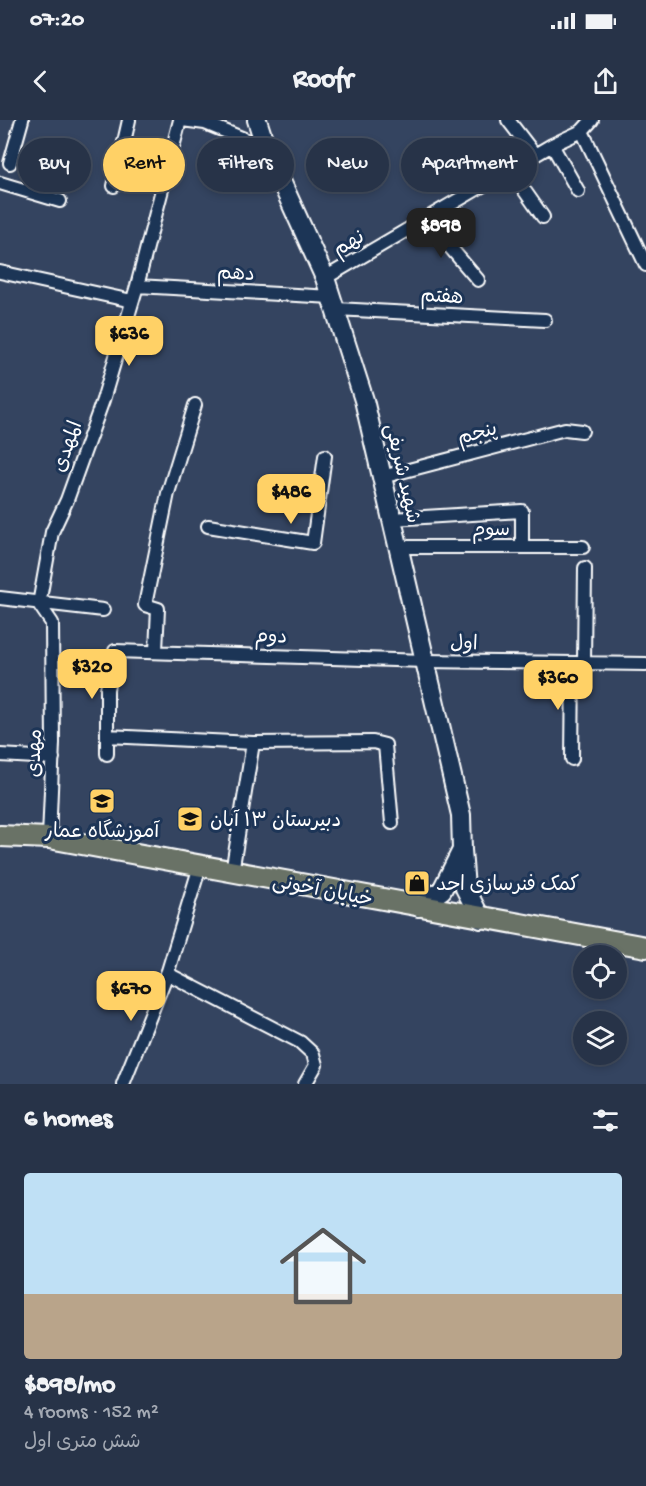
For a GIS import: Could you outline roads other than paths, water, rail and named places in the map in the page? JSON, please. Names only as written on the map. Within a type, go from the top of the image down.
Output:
[{"type":"main road","name":"شهید شریفی","points":[[257,120],[263,138]]},
{"type":"main road","name":"شهید شریفی","points":[[286,192],[325,278],[364,400],[461,815],[465,888],[481,919]]},
{"type":"main road","name":"خیابان آخونی","points":[[0,836],[49,838],[481,919],[646,947]]},
{"type":"main road","points":[[418,907],[442,890],[462,850]]},
{"type":"street","points":[[10,163],[22,120]]},
{"type":"street","points":[[125,138],[129,120]]},
{"type":"street","points":[[181,120],[208,122],[244,138]]},
{"type":"street","name":"المهدی","points":[[39,604],[52,532],[68,500],[103,400],[137,286],[181,120]]},
{"type":"street","points":[[508,120],[522,138]]},
{"type":"street","points":[[592,120],[582,131],[646,265]]},
{"type":"street","name":"نهم","points":[[537,154],[582,131]]},
{"type":"street","points":[[552,145],[578,191]]},
{"type":"street","points":[[0,183],[60,201]]},
{"type":"street","name":"نهم","points":[[325,278],[473,192]]},
{"type":"street","points":[[525,192],[543,217]]},
{"type":"street","points":[[426,219],[478,280]]},
{"type":"street","points":[[0,272],[132,301]]},
{"type":"street","name":"دهم","points":[[137,286],[334,303]]},
{"type":"street","name":"هفتم","points":[[334,303],[545,320]]},
{"type":"street","points":[[156,650],[158,609],[145,605],[168,493],[195,405]]},
{"type":"street","name":"پنجم","points":[[382,477],[565,429],[582,431]]},
{"type":"street","points":[[208,526],[313,543],[325,456]]},
{"type":"street","points":[[392,519],[522,511],[522,547]]},
{"type":"street","name":"سوم","points":[[399,547],[583,547]]},
{"type":"street","points":[[572,759],[585,568]]},
{"type":"street","points":[[0,598],[103,610]]},
{"type":"street","name":"مهدی","points":[[39,604],[52,623],[53,758],[49,838]]},
{"type":"street","name":"دوم","points":[[107,736],[107,689],[115,651],[156,650],[425,661]]},
{"type":"street","name":"اول","points":[[425,661],[646,664]]},
{"type":"street","points":[[107,754],[107,736],[253,743],[373,742],[385,745],[392,823]]},
{"type":"street","points":[[232,872],[253,743]]},
{"type":"street","points":[[0,755],[53,758]]},
{"type":"street","points":[[123,1084],[168,971],[200,866]]},
{"type":"street","points":[[168,971],[172,976],[300,1042],[313,1054],[316,1065],[306,1084]]},
{"type":"place","name":"آموزشگاه عمار","points":[[102,801]]},
{"type":"place","name":"دبیرستان ۱۳ آبان","points":[[190,819]]},
{"type":"place","name":"کمک فنرسازی احد","points":[[417,883]]}]
